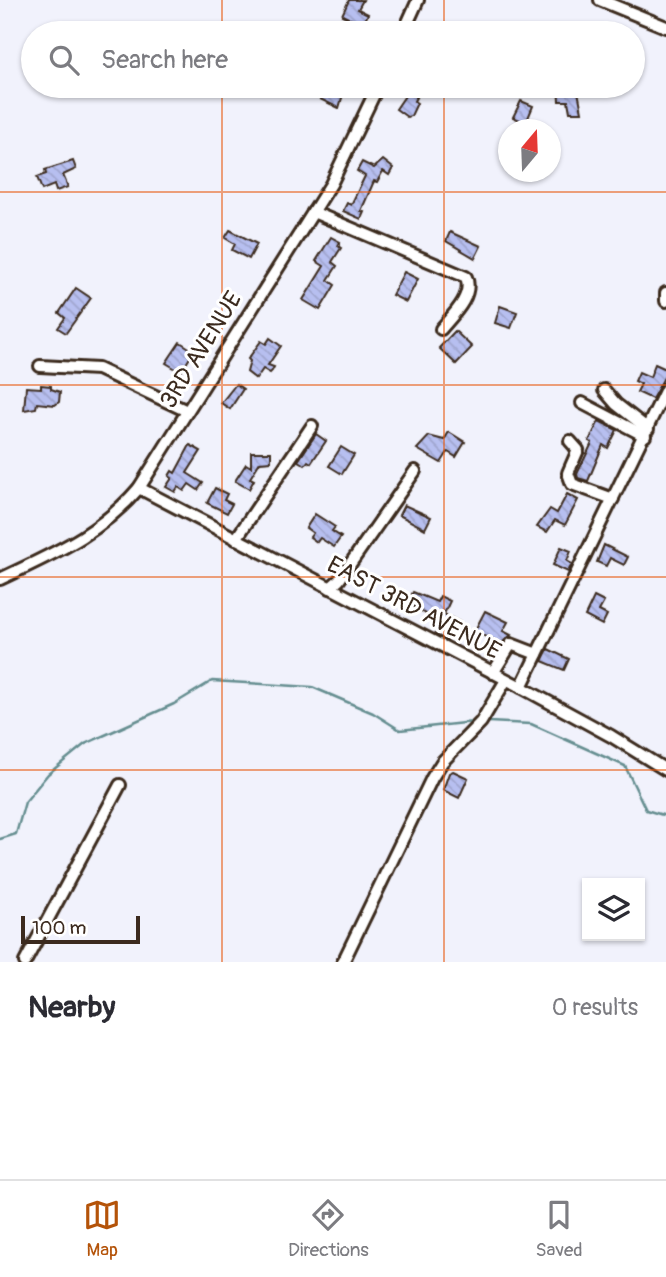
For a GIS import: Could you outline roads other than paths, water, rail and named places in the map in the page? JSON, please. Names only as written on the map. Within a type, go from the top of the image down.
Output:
[{"type":"street","points":[[408,21],[418,0]]},
{"type":"street","points":[[600,0],[666,27]]},
{"type":"street","name":"3RD AVENUE","points":[[0,579],[86,537],[116,514],[139,488],[331,184],[372,98]]},
{"type":"street","points":[[313,212],[466,277],[468,285],[464,300],[441,329]]},
{"type":"street","points":[[666,293],[666,301]]},
{"type":"street","points":[[40,366],[97,369],[187,411]]},
{"type":"street","points":[[521,687],[647,433],[666,389]]},
{"type":"street","points":[[604,390],[647,433]]},
{"type":"street","points":[[582,403],[647,433]]},
{"type":"street","points":[[236,538],[312,426]]},
{"type":"street","points":[[570,441],[578,450],[569,473],[572,484],[613,499]]},
{"type":"street","points":[[330,588],[340,580],[415,471]]},
{"type":"street","name":"EAST 3RD AVENUE","points":[[139,488],[521,687],[611,736],[666,770]]},
{"type":"street","points":[[493,673],[511,644],[537,654]]},
{"type":"street","points":[[343,962],[432,779],[442,762],[481,722],[506,680]]},
{"type":"street","points":[[25,962],[66,881],[88,848],[120,785]]},
{"type":"waterway","points":[[0,839],[16,834],[25,802],[48,774],[85,744],[174,704],[212,681],[312,687],[373,713],[400,730],[473,722]]},
{"type":"waterway","points":[[489,722],[531,724],[625,766],[646,810],[666,816]]}]
